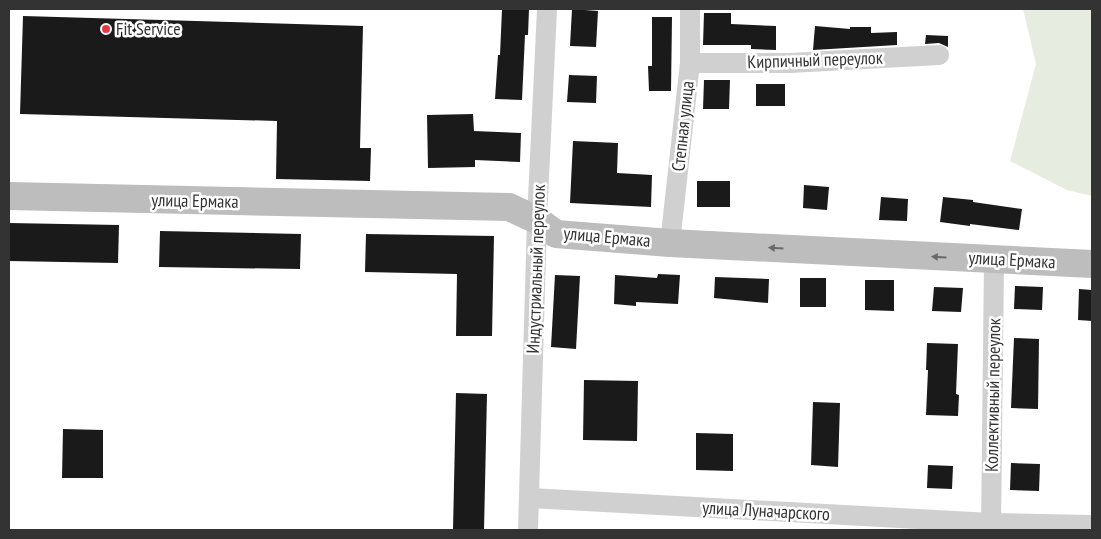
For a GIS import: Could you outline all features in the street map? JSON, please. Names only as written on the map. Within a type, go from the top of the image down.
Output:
[{"type":"street","name":"Индустриальный переулок","points":[[528,530],[537,220],[547,9]]},
{"type":"street","name":"Степная улица","points":[[670,243],[690,63],[690,9]]},
{"type":"street","name":"Кирпичный переулок","points":[[690,63],[790,63],[940,55]]},
{"type":"street","name":"улица Ермака","points":[[9,196],[509,207],[537,220],[556,234],[670,243],[1092,264]]},
{"type":"street","name":"Коллективный переулок","points":[[991,527],[994,260]]},
{"type":"street","name":"улица Луначарского","points":[[530,498],[991,527],[1092,526]]},
{"type":"shaded area","points":[[1023,9],[1092,9],[1092,196],[1067,190],[1010,161],[1036,64]]},
{"type":"building","points":[[502,9],[529,9],[528,35],[525,35],[522,100],[495,99],[498,55],[500,55]]},
{"type":"building","points":[[572,9],[598,11],[596,47],[570,46]]},
{"type":"building","points":[[704,13],[731,13],[731,24],[776,26],[776,50],[751,49],[751,45],[703,45]]},
{"type":"building","points":[[23,16],[363,26],[360,148],[371,148],[370,181],[276,179],[277,121],[20,114]]},
{"type":"building","points":[[652,17],[672,17],[671,91],[649,91],[648,66],[652,66]]},
{"type":"building","points":[[815,26],[850,29],[850,27],[871,27],[871,33],[897,32],[897,45],[813,50]]},
{"type":"building","points":[[926,35],[948,36],[948,47],[939,43],[925,44]]},
{"type":"building","points":[[569,75],[597,76],[596,103],[567,102]]},
{"type":"building","points":[[704,80],[730,80],[729,109],[703,109]]},
{"type":"building","points":[[756,84],[785,84],[785,106],[756,106]]},
{"type":"building","points":[[473,114],[474,131],[521,133],[520,162],[475,160],[475,167],[428,168],[427,115]]},
{"type":"building","points":[[573,141],[618,143],[617,173],[652,175],[651,207],[570,203]]},
{"type":"building","points":[[697,181],[730,181],[730,207],[697,207]]},
{"type":"building","points":[[804,185],[829,187],[827,210],[803,208]]},
{"type":"building","points":[[881,197],[908,199],[907,221],[879,220]]},
{"type":"building","points":[[943,197],[973,200],[973,202],[1022,209],[1019,230],[940,222]]},
{"type":"building","points":[[9,223],[119,225],[118,263],[9,261]]},
{"type":"building","points":[[160,231],[301,234],[300,269],[159,267]]},
{"type":"building","points":[[366,234],[494,236],[492,336],[456,336],[457,274],[365,272]]},
{"type":"building","points":[[658,274],[680,275],[678,304],[636,302],[636,306],[614,304],[615,275],[657,278]]},
{"type":"building","points":[[555,275],[580,276],[576,349],[551,347]]},
{"type":"building","points":[[715,277],[769,279],[768,303],[714,298]]},
{"type":"building","points":[[800,278],[826,278],[826,307],[800,307]]},
{"type":"building","points":[[865,280],[894,280],[894,311],[865,310]]},
{"type":"building","points":[[1015,286],[1043,287],[1042,310],[1014,309]]},
{"type":"building","points":[[934,287],[963,288],[961,312],[932,311]]},
{"type":"building","points":[[1079,289],[1092,290],[1092,321],[1078,320]]},
{"type":"building","points":[[1014,338],[1039,339],[1038,409],[1011,408]]},
{"type":"building","points":[[927,343],[958,344],[956,394],[959,395],[958,416],[926,415]]},
{"type":"building","points":[[584,380],[638,381],[637,441],[583,440]]},
{"type":"building","points":[[456,393],[487,394],[484,530],[453,530]]},
{"type":"building","points":[[813,402],[840,403],[838,467],[811,465]]},
{"type":"building","points":[[63,429],[103,430],[103,478],[62,478]]},
{"type":"building","points":[[696,433],[733,434],[733,471],[696,470]]},
{"type":"building","points":[[1011,463],[1040,464],[1039,491],[1010,490]]},
{"type":"building","points":[[928,465],[953,466],[952,489],[927,488]]},
{"type":"place","name":"Fit Service","points":[[106,29]]}]
